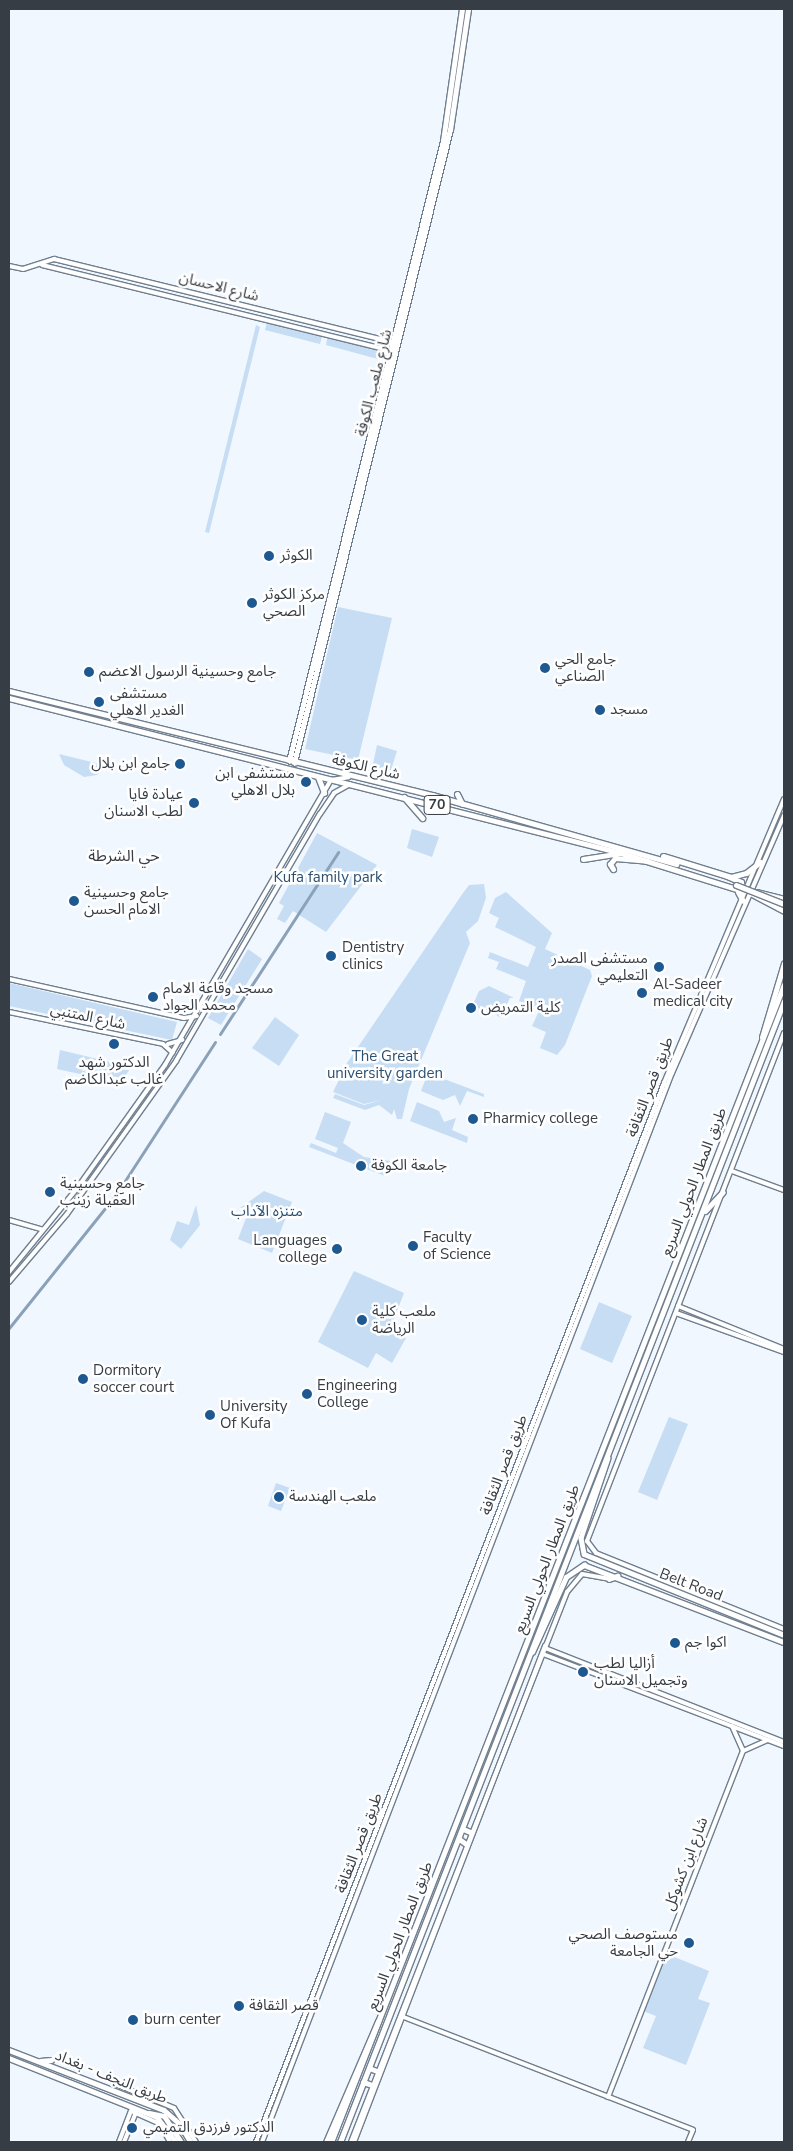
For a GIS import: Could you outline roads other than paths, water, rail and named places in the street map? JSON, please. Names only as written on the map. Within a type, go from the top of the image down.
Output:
[{"type":"highway","name":"شارع الكوفة","points":[[9,691],[455,801],[714,879]]},
{"type":"highway","name":"شارع الكوفة","points":[[9,698],[331,780],[439,805],[648,861],[655,860]]},
{"type":"highway","points":[[72,714],[83,714],[81,710]]},
{"type":"highway","points":[[94,720],[92,715],[105,716]]},
{"type":"highway","points":[[304,765],[305,772]]},
{"type":"highway","points":[[358,778],[359,771]]},
{"type":"highway","points":[[318,776],[324,794]]},
{"type":"highway","points":[[432,795],[438,789]]},
{"type":"highway","points":[[458,794],[462,804]]},
{"type":"highway","points":[[404,797],[422,818]]},
{"type":"highway","points":[[439,805],[441,798]]},
{"type":"highway","points":[[454,809],[455,801]]},
{"type":"highway","points":[[583,859],[621,853]]},
{"type":"highway","points":[[613,869],[610,864],[615,858],[648,861]]},
{"type":"highway","points":[[655,860],[727,876],[742,884],[740,891],[743,901]]},
{"type":"highway","points":[[655,860],[740,891]]},
{"type":"highway","points":[[727,876],[746,873],[760,862]]},
{"type":"highway","name":"70","points":[[714,879],[740,891],[753,893]]},
{"type":"highway","name":"70","points":[[714,879],[753,893],[784,908]]},
{"type":"highway","points":[[753,893],[784,899]]},
{"type":"highway","points":[[763,1040],[784,963]]},
{"type":"highway","name":"طريق المطار الحولي السريع","points":[[331,2142],[382,2017],[784,984]]},
{"type":"highway","name":"طريق المطار الحولي السريع","points":[[342,2142],[348,2120],[459,1840],[784,1000]]},
{"type":"highway","points":[[701,1218],[723,1192]]},
{"type":"highway","points":[[660,1302],[667,1305]]},
{"type":"highway","points":[[656,1312],[663,1315]]},
{"type":"highway","points":[[463,1829],[470,1832]]},
{"type":"highway","points":[[459,1840],[466,1844]]},
{"type":"highway","points":[[412,1939],[419,1942]]},
{"type":"highway","points":[[407,1952],[414,1955]]},
{"type":"highway","points":[[326,2142],[366,2042],[382,2017]]},
{"type":"highway","points":[[369,2068],[377,2071]]},
{"type":"highway","points":[[363,2082],[372,2085]]},
{"type":"highway","points":[[149,2113],[164,2116],[181,2142]]},
{"type":"main road","name":"شارع ملعب الكوفة","points":[[367,452],[389,350],[424,226],[451,107],[462,9]]},
{"type":"main road","name":"شارع ملعب الكوفة","points":[[292,762],[365,460],[461,79],[468,9]]},
{"type":"main road","name":"Belt Road","points":[[609,1452],[581,1538],[581,1549],[589,1558],[784,1635]]},
{"type":"main road","name":"Belt Road","points":[[531,1653],[574,1567],[593,1566],[784,1642]]},
{"type":"main road","points":[[609,1579],[617,1576]]},
{"type":"main road","points":[[649,1582],[652,1576]]},
{"type":"main road","points":[[731,1614],[734,1608]]},
{"type":"main road","points":[[760,1632],[762,1626]]},
{"type":"main road","points":[[772,1637],[774,1631]]},
{"type":"main road","name":"طريق النجف - بغداد","points":[[9,2050],[164,2110],[180,2124],[191,2142]]},
{"type":"main road","points":[[9,2058],[99,2096],[149,2113],[165,2122],[176,2142]]},
{"type":"main road","points":[[37,2061],[51,2060]]},
{"type":"street","name":"شارع الاحسان","points":[[9,266],[23,269],[54,260],[257,306],[391,342]]},
{"type":"street","name":"شارع الاحسان","points":[[42,265],[97,276],[231,313],[296,326],[389,350]]},
{"type":"street","points":[[95,282],[97,276]]},
{"type":"street","points":[[163,293],[165,286]]},
{"type":"street","points":[[296,326],[298,318]]},
{"type":"street","points":[[9,1272],[82,1182],[182,1040],[331,780],[349,776]]},
{"type":"street","points":[[9,1282],[88,1186],[176,1061],[325,806],[350,784]]},
{"type":"street","name":"طريق قصر الثقافة","points":[[262,2142],[550,1395],[610,1229],[706,984],[760,862],[784,799]]},
{"type":"street","points":[[319,802],[325,806]]},
{"type":"street","name":"طريق قصر الثقافة","points":[[706,984],[777,835],[784,815]]},
{"type":"street","points":[[771,832],[777,835]]},
{"type":"street","points":[[246,931],[251,934]]},
{"type":"street","name":"شارع المتنبي","points":[[9,979],[184,1018]]},
{"type":"street","name":"شارع المتنبي","points":[[9,1012],[163,1044],[182,1040]]},
{"type":"street","points":[[190,1027],[184,1018],[197,1016]]},
{"type":"street","points":[[784,1033],[587,1542],[596,1553],[784,1628]]},
{"type":"street","points":[[163,1044],[173,1053]]},
{"type":"street","points":[[732,1171],[784,1190]]},
{"type":"street","points":[[82,1182],[88,1186]]},
{"type":"street","points":[[76,1189],[81,1195]]},
{"type":"street","points":[[9,1220],[43,1230]]},
{"type":"street","name":"طريق قصر الثقافة","points":[[256,2142],[544,1393],[606,1241]]},
{"type":"street","points":[[678,1306],[684,1312],[784,1350]]},
{"type":"street","points":[[676,1313],[684,1312]]},
{"type":"street","points":[[544,1393],[550,1395]]},
{"type":"street","points":[[539,1406],[545,1407]]},
{"type":"street","points":[[353,2142],[470,1832],[575,1578],[586,1574],[609,1579]]},
{"type":"street","points":[[353,2142],[377,2071],[545,1647]]},
{"type":"street","points":[[545,1647],[784,1746]]},
{"type":"street","points":[[543,1654],[784,1742]]},
{"type":"street","points":[[574,1665],[576,1660]]},
{"type":"street","points":[[732,1726],[743,1751],[770,1740]]},
{"type":"street","name":"شارع ابن كشوكل","points":[[608,2097],[743,1751]]},
{"type":"street","points":[[335,1936],[341,1938]]},
{"type":"street","points":[[400,2016],[693,2130],[688,2142]]},
{"type":"street","points":[[116,2084],[174,2108],[196,2142]]},
{"type":"street","points":[[119,2142],[134,2112]]},
{"type":"street","points":[[124,2142],[134,2112]]},
{"type":"street","points":[[134,2112],[160,2124],[170,2142]]},
{"type":"waterway","points":[[220,1034],[338,852]]},
{"type":"waterway","points":[[9,1328],[117,1193],[215,1042]]},
{"type":"place","name":"الكوثر","points":[[269,556]]},
{"type":"place","name":"مركز الكوثر الصحي","points":[[252,603]]},
{"type":"place","name":"جامع الحي الصناعي","points":[[545,668]]},
{"type":"place","name":"جامع وحسينية الرسول الاعضم","points":[[89,672]]},
{"type":"place","name":"مستشفى الغدير الاهلي","points":[[99,702]]},
{"type":"place","name":"مسجد","points":[[600,710]]},
{"type":"place","name":"جامع ابن بلال","points":[[180,764]]},
{"type":"place","name":"مستشفى ابن بلال الاهلي","points":[[306,782]]},
{"type":"place","name":"عيادة فايا لطب الاسنان","points":[[194,803]]},
{"type":"place","name":"جامع وحسينية الامام الحسن","points":[[74,901]]},
{"type":"place","name":"Dentistry clinics","points":[[331,956]]},
{"type":"place","name":"مستشفى الصدر التعليمي","points":[[659,967]]},
{"type":"place","name":"Al-Sadeer medical city","points":[[642,993]]},
{"type":"place","name":"مسجد وقاعة الامام محمد الجواد","points":[[153,997]]},
{"type":"place","name":"كلية التمريض","points":[[471,1008]]},
{"type":"place","name":"الدكتور شهد غالب عبدالكاضم","points":[[114,1044]]},
{"type":"place","name":"Pharmicy college","points":[[473,1119]]},
{"type":"place","name":"جامعة الكوفة","points":[[361,1166]]},
{"type":"place","name":"جامع وحسينية العقيلة زينب","points":[[50,1192]]},
{"type":"place","name":"Faculty of Science","points":[[413,1246]]},
{"type":"place","name":"Languages college","points":[[337,1249]]},
{"type":"place","name":"ملعب كلية الرياضة","points":[[362,1320]]},
{"type":"place","name":"Dormitory soccer court","points":[[83,1379]]},
{"type":"place","name":"Engineering College","points":[[307,1394]]},
{"type":"place","name":"University Of Kufa","points":[[210,1415]]},
{"type":"place","name":"ملعب الهندسة","points":[[279,1497]]},
{"type":"place","name":"اكوا جم","points":[[675,1643]]},
{"type":"place","name":"أزاليا لطب وتجميل الاسنان","points":[[583,1672]]},
{"type":"place","name":"مستوصف الصحي حي الجامعة","points":[[689,1943]]},
{"type":"place","name":"قصر الثقافة","points":[[239,2006]]},
{"type":"place","name":"burn center","points":[[133,2020]]},
{"type":"place","name":"الدكتور فرزدق التميمي","points":[[132,2128]]},
{"type":"district","name":"حي الشرطة","points":[[124,856]]},
{"type":"park label","name":"Kufa family park","points":[[328,878]]},
{"type":"park label","name":"The Great university garden","points":[[385,1064]]},
{"type":"park label","name":"متنزه الآداب","points":[[267,1212]]}]
